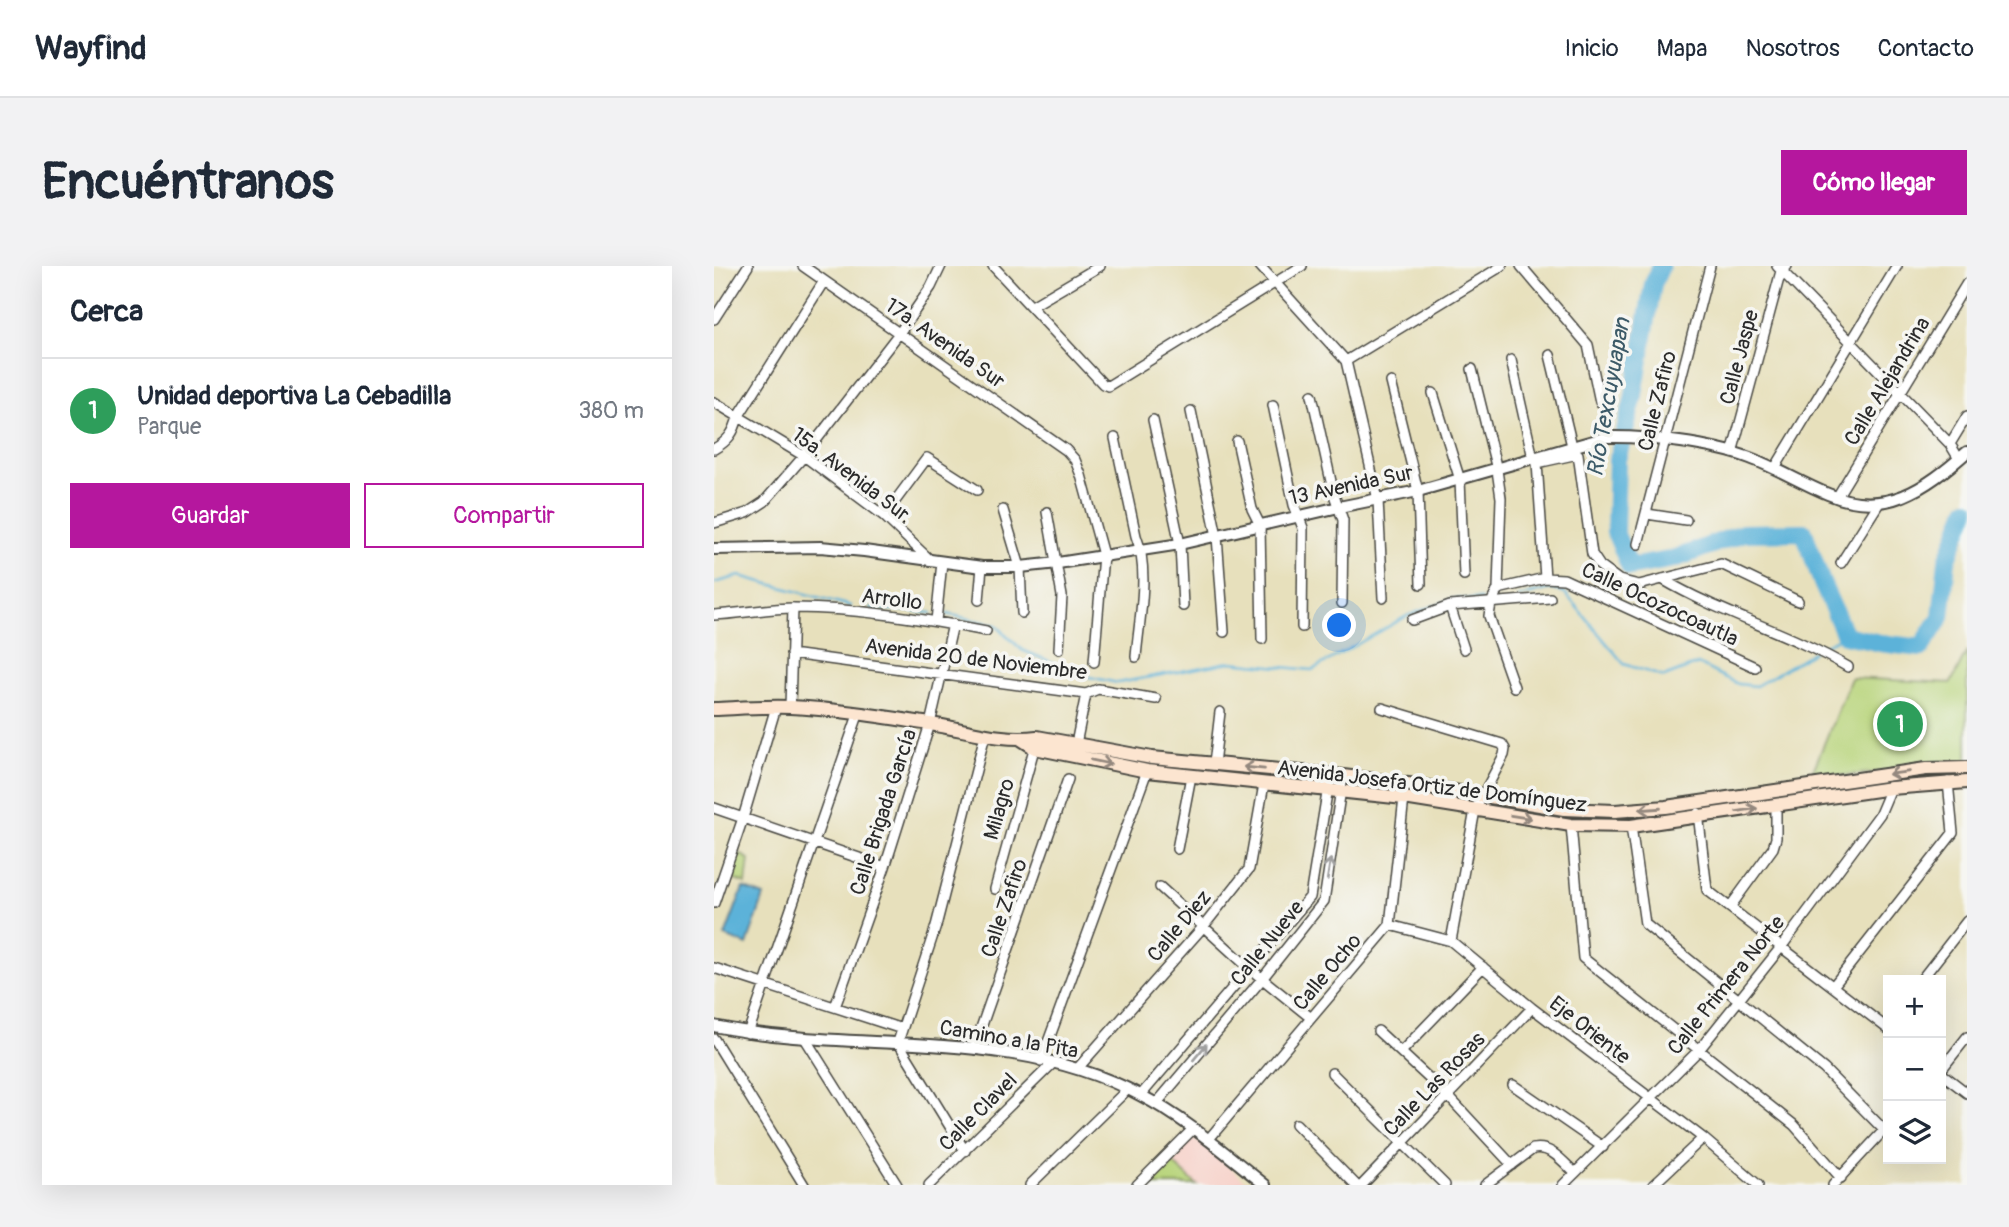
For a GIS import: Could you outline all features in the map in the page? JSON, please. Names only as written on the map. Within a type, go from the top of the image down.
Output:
[{"type":"main road","name":"Avenida Josefa Ortiz de Domínguez","points":[[714,709],[790,707],[930,724],[1036,742],[1147,771],[1404,798],[1572,825],[1631,826],[1891,788],[1967,782]]},
{"type":"main road","name":"Avenida Josefa Ortiz de Domínguez","points":[[1036,742],[1076,744],[1152,758],[1336,776],[1564,809],[1615,811],[1696,803],[1926,769],[1967,768]]},
{"type":"street","points":[[714,319],[748,266]]},
{"type":"street","name":"17a. Avenida Sur","points":[[803,266],[1066,450],[1075,460],[1081,475],[1103,555]]},
{"type":"street","points":[[714,523],[747,513],[764,502],[804,456],[900,332],[931,288],[941,266]]},
{"type":"street","points":[[993,266],[1103,384],[1108,386],[1302,266]]},
{"type":"street","points":[[1032,306],[1100,266]]},
{"type":"street","points":[[1260,266],[1346,361],[1378,500],[1383,598]]},
{"type":"street","points":[[1346,361],[1502,266]]},
{"type":"street","points":[[1521,266],[1588,345],[1600,402]]},
{"type":"street","name":"Calle Zafiro","points":[[1638,544],[1710,266]]},
{"type":"street","points":[[1775,468],[1897,266]]},
{"type":"street","points":[[1781,268],[1899,393],[1963,455]]},
{"type":"street","name":"Calle Jaspe","points":[[1732,453],[1781,268]]},
{"type":"street","points":[[714,449],[727,442],[738,417],[824,281]]},
{"type":"street","name":"Calle Alejandrina","points":[[1837,497],[1967,283]]},
{"type":"street","points":[[1550,355],[1575,450],[1592,554],[1600,566],[1619,580],[1639,585],[1721,564],[1798,601]]},
{"type":"street","points":[[1498,589],[1545,578],[1535,460],[1511,360]]},
{"type":"street","points":[[1472,369],[1497,470],[1501,498],[1498,589],[1490,603],[1489,616],[1514,687]]},
{"type":"street","points":[[1391,382],[1418,491],[1421,584]]},
{"type":"street","points":[[1433,393],[1460,480],[1464,575]]},
{"type":"street","points":[[1312,395],[1334,495],[1343,520],[1342,603]]},
{"type":"street","name":"15a. Avenida Sur.","points":[[714,402],[804,456],[884,516],[930,559]]},
{"type":"street","points":[[1273,405],[1294,505],[1303,528],[1302,627]]},
{"type":"street","points":[[1191,411],[1217,536],[1224,632]]},
{"type":"street","points":[[1950,443],[1967,415]]},
{"type":"street","points":[[1153,420],[1180,544],[1183,606]]},
{"type":"street","name":"13 Avenida Sur","points":[[714,549],[820,547],[982,567],[1058,563],[1180,544],[1418,491],[1575,450],[1607,437],[1629,437],[1732,453],[1775,468],[1837,497],[1866,503],[1879,503],[1913,493],[1963,455]]},
{"type":"street","points":[[1115,438],[1136,536],[1142,550],[1136,657]]},
{"type":"street","points":[[1237,441],[1252,509],[1260,525],[1262,639]]},
{"type":"street","points":[[884,516],[927,458],[977,490]]},
{"type":"street","points":[[1841,563],[1879,503]]},
{"type":"street","points":[[1003,510],[1020,567],[1022,613]]},
{"type":"street","points":[[1047,512],[1062,596],[1059,649]]},
{"type":"street","points":[[1647,514],[1686,520]]},
{"type":"street","points":[[1094,662],[1103,555]]},
{"type":"street","points":[[936,621],[942,562]]},
{"type":"street","points":[[979,600],[982,567]]},
{"type":"street","name":"Calle Ocozocoautla","points":[[1545,578],[1564,579],[1755,667]]},
{"type":"street","points":[[1662,579],[1685,593],[1800,641],[1848,667]]},
{"type":"street","points":[[1412,620],[1450,606],[1549,598]]},
{"type":"street","points":[[1450,606],[1464,649]]},
{"type":"street","points":[[790,707],[793,608]]},
{"type":"street","name":"Arrollo","points":[[714,615],[793,608],[936,621],[986,631]]},
{"type":"street","name":"Calle Brigada García","points":[[835,1007],[885,867],[930,724],[953,624]]},
{"type":"street","name":"Avenida 20 de Noviembre","points":[[792,654],[1086,694],[1098,689],[1156,699]]},
{"type":"street","points":[[1076,744],[1086,694]]},
{"type":"street","points":[[714,903],[776,707]]},
{"type":"street","points":[[1381,708],[1502,744],[1504,755],[1475,810],[1451,941]]},
{"type":"street","points":[[1214,764],[1220,712]]},
{"type":"street","points":[[748,1033],[858,715]]},
{"type":"street","points":[[965,1151],[898,1042],[936,926],[985,735]]},
{"type":"street","name":"Milagro","points":[[995,890],[1036,742]]},
{"type":"street","points":[[1046,1062],[1147,771]]},
{"type":"street","points":[[1177,849],[1191,776]]},
{"type":"street","name":"Calle Nueve","points":[[1156,1104],[1324,901],[1336,776]]},
{"type":"street","name":"Calle Zafiro","points":[[974,1048],[1068,779]]},
{"type":"street","points":[[1834,985],[1954,833],[1948,782]]},
{"type":"street","name":"Calle Diez","points":[[1078,1068],[1203,927],[1249,869],[1264,784]]},
{"type":"street","name":"Calle Primera Norte","points":[[1563,1185],[1699,1050],[1782,946],[1880,814],[1891,788]]},
{"type":"street","name":"Calle Nueve","points":[[1141,1095],[1310,897],[1334,790]]},
{"type":"street","name":"Calle Ocho","points":[[1208,1140],[1390,925],[1404,798]]},
{"type":"street","points":[[1696,803],[1707,890],[1883,1023]]},
{"type":"street","points":[[1730,907],[1773,848],[1776,838],[1776,805]]},
{"type":"street","points":[[714,808],[885,867]]},
{"type":"street","points":[[1572,825],[1583,958],[1794,1125],[1841,1178]]},
{"type":"street","points":[[1631,826],[1645,923],[1824,1069],[1883,1125]]},
{"type":"street","points":[[1160,887],[1249,968],[1311,1018]]},
{"type":"street","points":[[1925,975],[1967,921]]},
{"type":"street","name":"Eje Oriente","points":[[1390,925],[1451,941],[1532,1008],[1703,1138],[1758,1185]]},
{"type":"street","points":[[1401,1052],[1483,967]]},
{"type":"street","points":[[714,968],[902,1029]]},
{"type":"street","name":"Calle Las Rosas","points":[[1362,1185],[1532,1008]]},
{"type":"street","name":"Camino a la Pita","points":[[714,1026],[806,1040],[898,1042],[974,1048],[1078,1068],[1156,1104],[1208,1140],[1265,1185]]},
{"type":"street","points":[[1378,1031],[1448,1096],[1512,1165]]},
{"type":"street","points":[[1946,1064],[1967,1037]]},
{"type":"street","points":[[714,1039],[804,1185]]},
{"type":"street","points":[[806,1040],[897,1185]]},
{"type":"street","name":"Calle Clavel","points":[[929,1185],[965,1151],[1046,1062]]},
{"type":"street","points":[[1332,1073],[1445,1185]]},
{"type":"street","points":[[1946,1075],[1967,1093]]},
{"type":"street","points":[[1513,1084],[1602,1147]]},
{"type":"street","points":[[1030,1185],[1128,1089]]},
{"type":"street","points":[[1296,1124],[1356,1185]]},
{"type":"street","points":[[1137,1185],[1193,1129]]},
{"type":"street","points":[[1833,1185],[1883,1131]]},
{"type":"street","points":[[1653,1185],[1703,1138]]},
{"type":"street","points":[[1485,1185],[1533,1149],[1540,1147],[1550,1150],[1575,1173]]},
{"type":"street","points":[[1741,1185],[1749,1177]]},
{"type":"shaded area","points":[[1193,1138],[1250,1185],[1197,1185],[1172,1162]]},
{"type":"green space","points":[[1967,651],[1967,765],[1810,778],[1851,678],[1951,683]]},
{"type":"green space","points":[[736,852],[749,859],[746,884],[727,877]]},
{"type":"green space","points":[[1170,1160],[1172,1162],[1197,1185],[1145,1185]]},
{"type":"water","points":[[743,888],[764,896],[747,945],[725,936]]},
{"type":"waterway","name":"Río Texcuyuapan","points":[[1661,266],[1653,284],[1633,400],[1617,460],[1615,532],[1630,567],[1674,559],[1743,533],[1804,532],[1822,583],[1845,635],[1921,648],[1941,617],[1947,561],[1967,509]]},
{"type":"waterway","points":[[714,583],[740,576],[851,606]]},
{"type":"waterway","points":[[1519,597],[1550,589],[1565,593],[1624,664],[1664,677],[1698,664],[1738,684],[1756,686],[1813,652]]},
{"type":"waterway","points":[[947,614],[996,625],[1022,650],[1085,676],[1118,683],[1230,662],[1312,670],[1407,616],[1453,599],[1481,599]]},
{"type":"waterway","points":[[871,608],[932,613]]},
{"type":"waterway","points":[[1819,648],[1845,635]]},
{"type":"place","name":"Unidad deportiva La Cebadilla","points":[[1900,724]]}]
